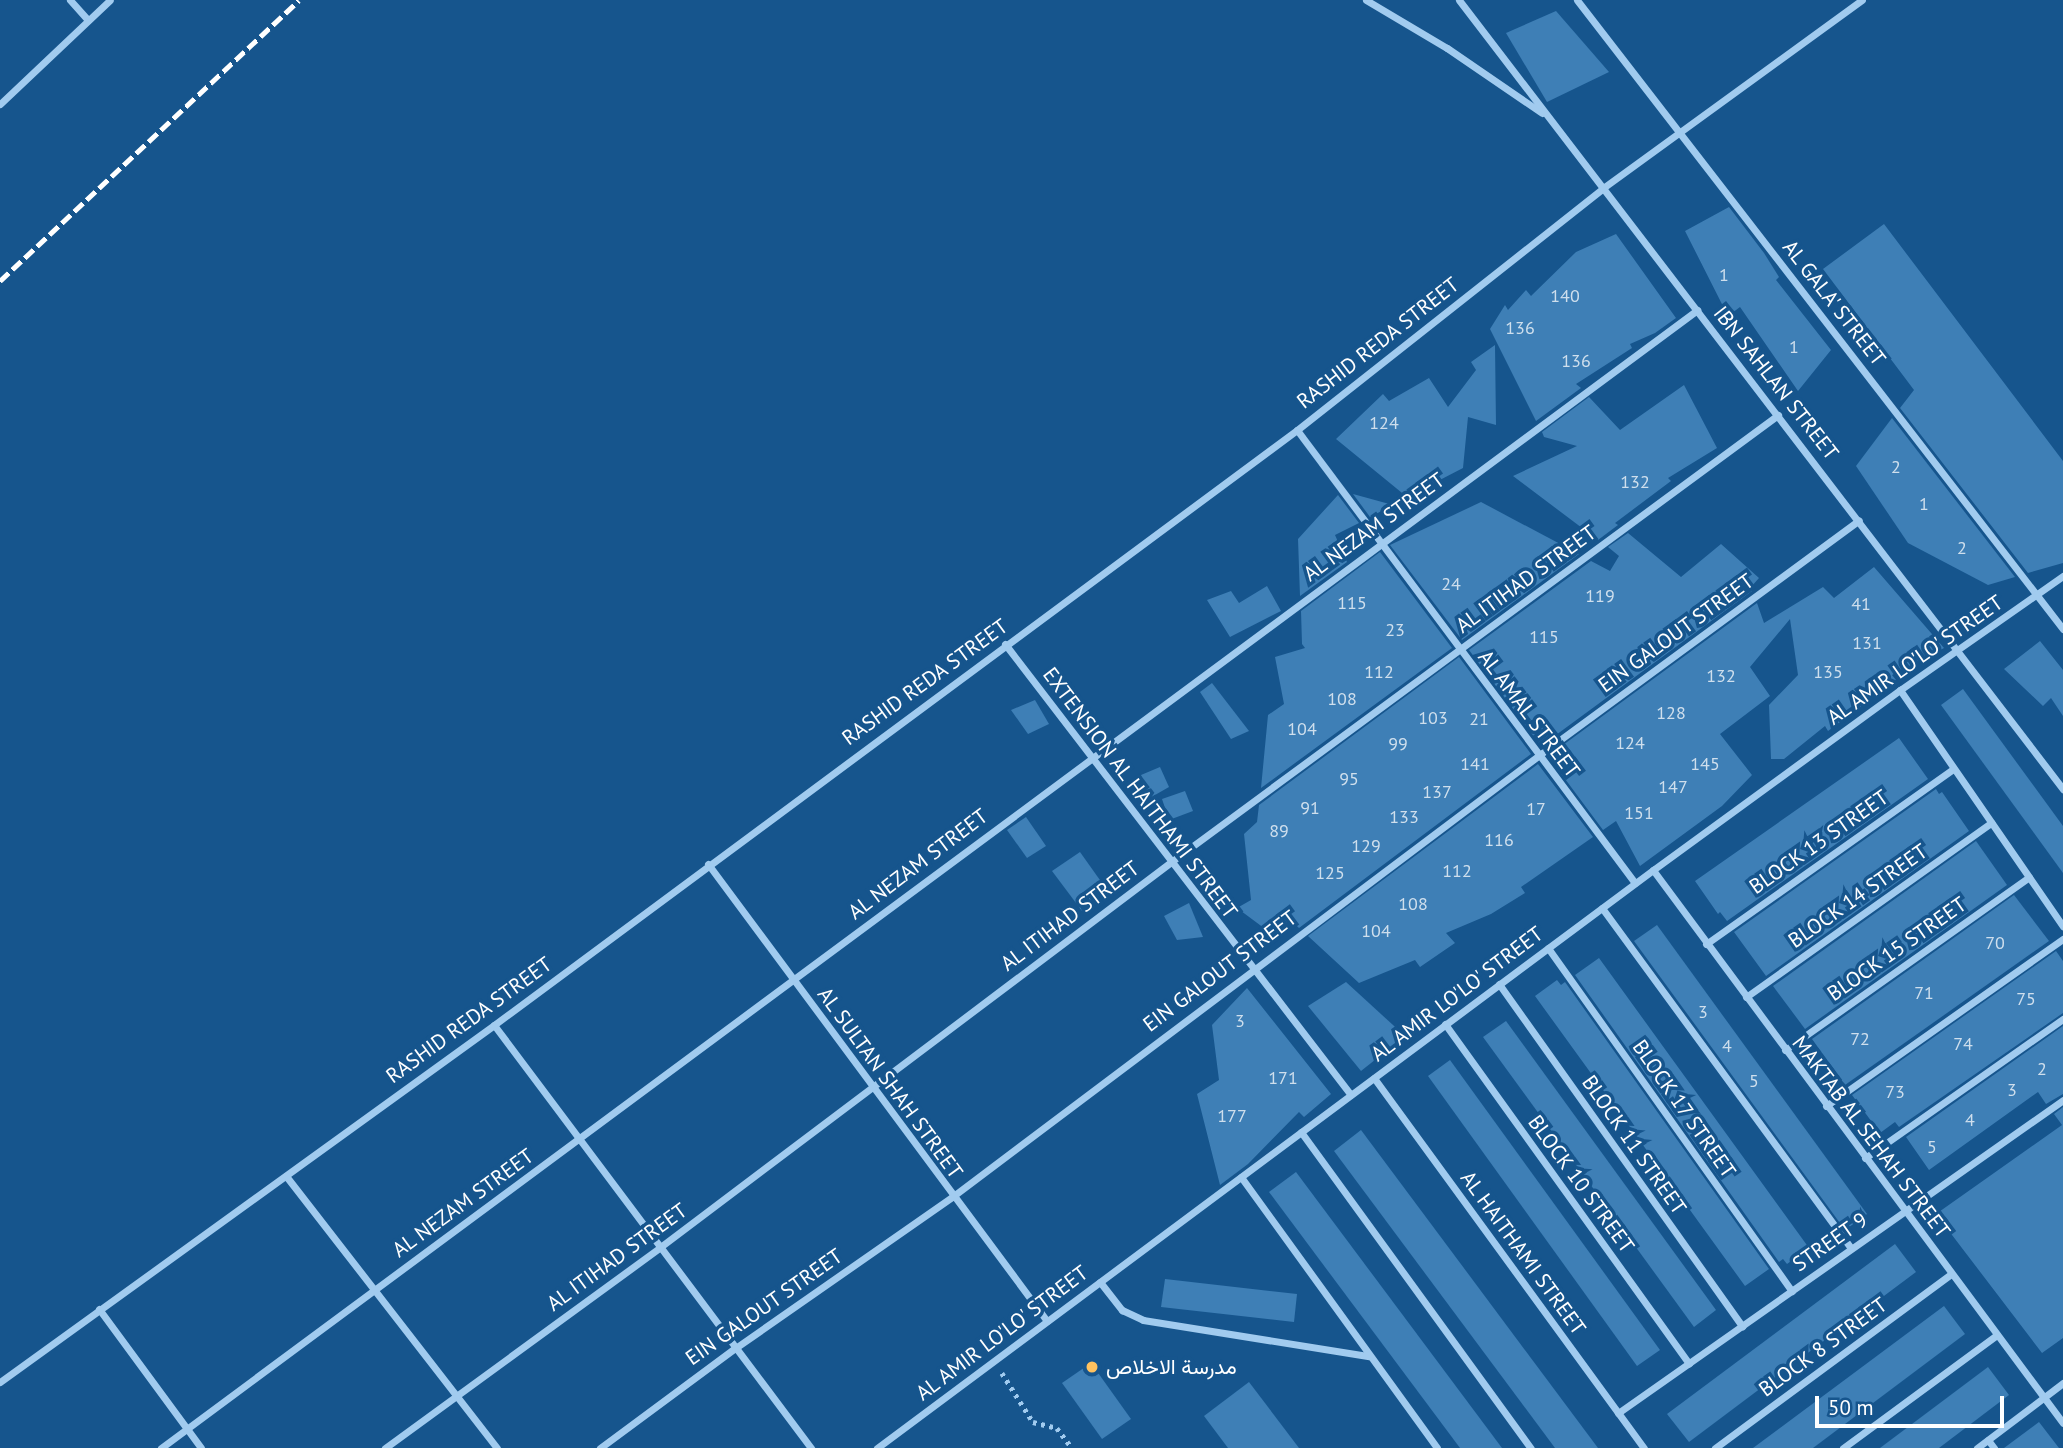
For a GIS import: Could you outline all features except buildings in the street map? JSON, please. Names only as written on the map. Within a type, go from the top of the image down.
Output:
[{"type":"street","points":[[70,0],[88,20]]},
{"type":"street","points":[[0,104],[110,0]]},
{"type":"street","points":[[1366,0],[1447,48],[1549,118]]},
{"type":"street","name":"IBN SAHLAN STREET","points":[[1459,0],[2063,789]]},
{"type":"street","name":"AL GALA' STREET","points":[[1577,0],[2063,629]]},
{"type":"street","name":"RASHID REDA STREET","points":[[0,1382],[494,1025],[1297,430],[1603,188],[1862,0]]},
{"type":"street","name":"AL NEZAM STREET","points":[[161,1448],[1697,310]]},
{"type":"street","name":"AL ITIHAD STREET","points":[[385,1448],[659,1248],[1171,862],[1778,415]]},
{"type":"street","name":"AL AMAL STREET","points":[[1297,430],[1635,883]]},
{"type":"street","name":"EIN GALOUT STREET","points":[[600,1448],[734,1349],[952,1197],[1252,969],[1859,520]]},
{"type":"street","name":"AL AMIR LO'LO' STREET","points":[[877,1448],[1635,883],[1900,690],[2063,576]]},
{"type":"street","name":"EXTENSION AL HAITHAMI STREET","points":[[1005,644],[1351,1095]]},
{"type":"street","points":[[1900,690],[1952,769],[2063,926]]},
{"type":"street","name":"BLOCK 13 STREET","points":[[1706,944],[1952,769]]},
{"type":"street","name":"BLOCK 14 STREET","points":[[1746,997],[1991,823]]},
{"type":"street","name":"AL SULTAN SHAH STREET","points":[[708,864],[952,1197],[1047,1321]]},
{"type":"street","name":"MAKTAB AL SEHAH STREET","points":[[1653,870],[2063,1423]]},
{"type":"street","name":"BLOCK 15 STREET","points":[[1785,1050],[2029,877]]},
{"type":"street","points":[[1602,908],[1850,1247]]},
{"type":"street","points":[[1826,1106],[2063,939]]},
{"type":"street","name":"BLOCK 17 STREET","points":[[1548,948],[1792,1291]]},
{"type":"street","name":"BLOCK 11 STREET","points":[[1499,985],[1742,1326]]},
{"type":"street","points":[[1865,1158],[2063,1019]]},
{"type":"street","name":"BLOCK 10 STREET","points":[[1445,1024],[1689,1363]]},
{"type":"street","points":[[494,1025],[810,1448]]},
{"type":"street","name":"AL HAITHAMI STREET","points":[[1374,1078],[1644,1448]]},
{"type":"street","name":"STREET 9","points":[[1618,1413],[1850,1247],[1905,1212],[2063,1100]]},
{"type":"street","points":[[1301,1132],[1531,1448]]},
{"type":"street","points":[[286,1176],[497,1448]]},
{"type":"street","points":[[1241,1177],[1437,1448]]},
{"type":"street","name":"BLOCK 8 STREET","points":[[1715,1448],[1951,1275]]},
{"type":"street","points":[[1100,1282],[1122,1310],[1143,1320],[1369,1356]]},
{"type":"street","points":[[99,1309],[201,1448]]},
{"type":"street","points":[[1843,1448],[1997,1335]]},
{"type":"street","points":[[1976,1448],[2063,1383]]},
{"type":"street","points":[[1988,1440],[1994,1448]]},
{"type":"path","points":[[995,1360],[1033,1422],[1058,1427],[1072,1448]]},
{"type":"railway","points":[[0,281],[299,0]]},
{"type":"place","name":"مدرسة الاخلاص","points":[[1092,1367]]}]
